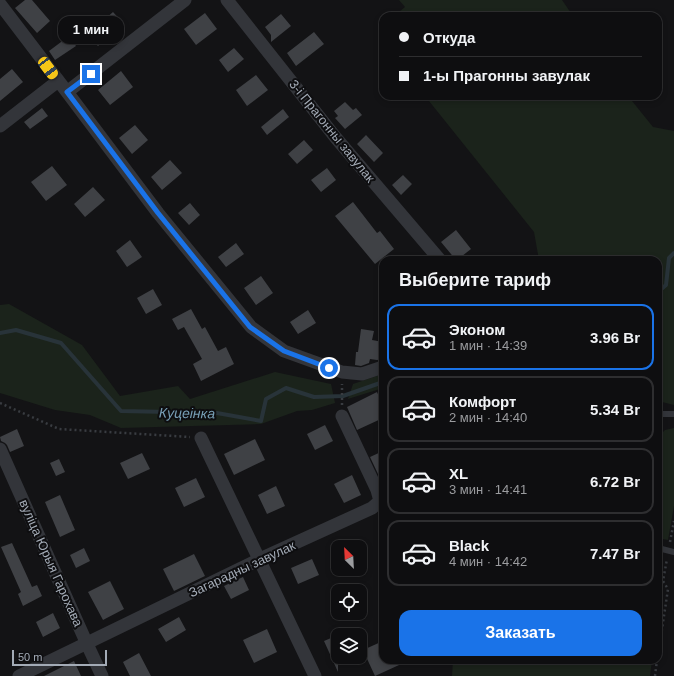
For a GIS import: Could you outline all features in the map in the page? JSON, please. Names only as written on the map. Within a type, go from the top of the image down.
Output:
[{"type":"street","points":[[67,92],[185,0]]},
{"type":"street","name":"3-і Прагонны завулак","points":[[227,0],[336,138],[437,256]]},
{"type":"street","points":[[0,4],[158,213],[250,327],[284,351],[342,372],[362,374],[379,368]]},
{"type":"street","points":[[0,126],[58,81]]},
{"type":"street","name":"Загарадны завулак","points":[[342,416],[379,497]]},
{"type":"street","points":[[201,438],[315,676]]},
{"type":"street","name":"вуліца Юрыя Гарохава","points":[[0,449],[86,644],[102,676]]},
{"type":"street","name":"Загарадны завулак","points":[[19,676],[260,559],[372,508],[379,501]]},
{"type":"lane","points":[[662,414],[674,414]]},
{"type":"path","points":[[342,390],[342,401]]},
{"type":"path","points":[[0,403],[59,429],[201,438]]},
{"type":"path","points":[[662,629],[668,589],[663,581],[671,552],[674,522]]},
{"type":"path","points":[[655,676],[656,664]]},
{"type":"shaded area","points":[[399,0],[562,0],[570,12],[399,12],[405,7]]},
{"type":"shaded area","points":[[428,100],[631,100],[653,127],[674,131],[674,405],[662,402],[662,256],[538,256],[534,232]]},
{"type":"shaded area","points":[[9,304],[82,345],[120,396],[178,386],[190,399],[275,372],[331,384],[335,403],[312,410],[297,411],[261,424],[121,428],[90,415],[55,410],[0,393],[0,305]]},
{"type":"shaded area","points":[[379,375],[379,389],[348,399],[353,384]]},
{"type":"shaded area","points":[[674,428],[674,506],[668,540],[662,539],[662,433],[665,430]]},
{"type":"shaded area","points":[[453,664],[652,664],[650,676],[452,676]]},
{"type":"building","points":[[25,0],[32,0],[50,21],[37,33],[15,8]]},
{"type":"building","points":[[113,12],[124,24],[98,46],[87,35]]},
{"type":"building","points":[[205,13],[217,29],[196,45],[184,29]]},
{"type":"building","points":[[281,14],[291,26],[271,42],[271,35],[265,27]]},
{"type":"building","points":[[314,32],[324,44],[296,66],[287,53]]},
{"type":"building","points":[[69,36],[76,46],[55,60],[49,51]]},
{"type":"building","points":[[234,48],[244,59],[228,72],[219,60]]},
{"type":"building","points":[[12,69],[23,82],[0,101],[0,79]]},
{"type":"building","points":[[121,71],[133,87],[110,105],[98,90]]},
{"type":"building","points":[[256,75],[268,90],[247,106],[236,90]]},
{"type":"building","points":[[345,102],[353,110],[356,108],[362,115],[345,129],[335,118],[338,116],[334,111]]},
{"type":"building","points":[[42,108],[48,116],[30,129],[24,122]]},
{"type":"building","points":[[283,109],[289,117],[267,135],[261,127]]},
{"type":"building","points":[[135,125],[148,140],[132,154],[119,138]]},
{"type":"building","points":[[366,135],[383,153],[374,162],[357,144]]},
{"type":"building","points":[[304,140],[313,150],[297,164],[288,154]]},
{"type":"building","points":[[170,160],[182,173],[162,190],[151,177]]},
{"type":"building","points":[[52,166],[67,185],[46,201],[31,182]]},
{"type":"building","points":[[327,168],[336,180],[321,192],[311,180]]},
{"type":"building","points":[[403,175],[412,184],[401,195],[392,185]]},
{"type":"building","points":[[93,187],[105,200],[85,217],[74,204]]},
{"type":"building","points":[[353,202],[377,233],[380,231],[394,249],[385,256],[379,256],[379,261],[375,264],[335,216]]},
{"type":"building","points":[[190,203],[200,215],[189,225],[178,213]]},
{"type":"building","points":[[456,230],[471,249],[462,256],[453,256],[441,242]]},
{"type":"building","points":[[130,240],[142,257],[127,267],[116,251]]},
{"type":"building","points":[[236,243],[244,254],[226,267],[218,257]]},
{"type":"building","points":[[261,276],[273,293],[256,305],[244,288]]},
{"type":"building","points":[[153,289],[162,305],[146,314],[137,298]]},
{"type":"building","points":[[191,309],[202,329],[205,327],[218,351],[226,347],[234,364],[201,381],[193,364],[202,359],[184,327],[178,330],[172,319]]},
{"type":"building","points":[[308,310],[316,323],[298,334],[290,322]]},
{"type":"building","points":[[361,329],[374,331],[372,340],[379,341],[379,360],[370,359],[369,363],[361,366],[355,365],[356,352],[358,352]]},
{"type":"building","points":[[377,392],[379,397],[379,420],[357,430],[347,407]]},
{"type":"building","points":[[325,425],[333,441],[315,450],[307,434]]},
{"type":"building","points":[[17,429],[24,446],[10,452],[7,445],[1,441],[0,437]]},
{"type":"building","points":[[255,439],[265,460],[234,475],[224,454]]},
{"type":"building","points":[[142,453],[150,469],[128,479],[120,463]]},
{"type":"building","points":[[379,453],[378,474],[370,457]]},
{"type":"building","points":[[59,459],[65,472],[56,476],[50,463]]},
{"type":"building","points":[[352,475],[361,495],[344,503],[334,484]]},
{"type":"building","points":[[196,478],[205,497],[184,507],[175,488]]},
{"type":"building","points":[[276,486],[285,506],[267,514],[258,495]]},
{"type":"building","points":[[60,495],[75,530],[60,537],[45,502]]},
{"type":"building","points":[[12,543],[32,587],[37,585],[42,596],[23,606],[18,594],[21,592],[1,547]]},
{"type":"building","points":[[84,548],[90,561],[76,568],[70,555]]},
{"type":"building","points":[[194,554],[205,576],[174,591],[163,569]]},
{"type":"building","points":[[312,559],[319,575],[298,584],[291,568]]},
{"type":"building","points":[[243,577],[249,590],[231,599],[224,586]]},
{"type":"building","points":[[110,581],[124,609],[103,620],[88,592]]},
{"type":"building","points":[[53,613],[60,628],[43,637],[36,622]]},
{"type":"building","points":[[179,617],[186,630],[166,642],[158,629]]},
{"type":"building","points":[[267,629],[277,652],[254,663],[243,640]]},
{"type":"building","points":[[331,638],[331,656],[324,641]]},
{"type":"building","points":[[379,643],[379,664],[401,664],[375,676],[367,659],[367,648]]},
{"type":"building","points":[[139,653],[151,676],[130,676],[123,662]]},
{"type":"building","points":[[74,661],[81,676],[44,676]]},
{"type":"building","points":[[334,664],[338,664],[338,672]]},
{"type":"waterway","name":"Куцеінка","points":[[662,288],[666,285],[669,258],[674,253]]},
{"type":"waterway","name":"Куцеінка","points":[[0,333],[16,330],[61,343],[121,411],[217,413],[261,421],[266,399],[286,388],[314,397],[343,396],[379,383]]},
{"type":"route","points":[[91,74],[67,92],[158,213],[250,327],[284,351],[329,368]]}]
